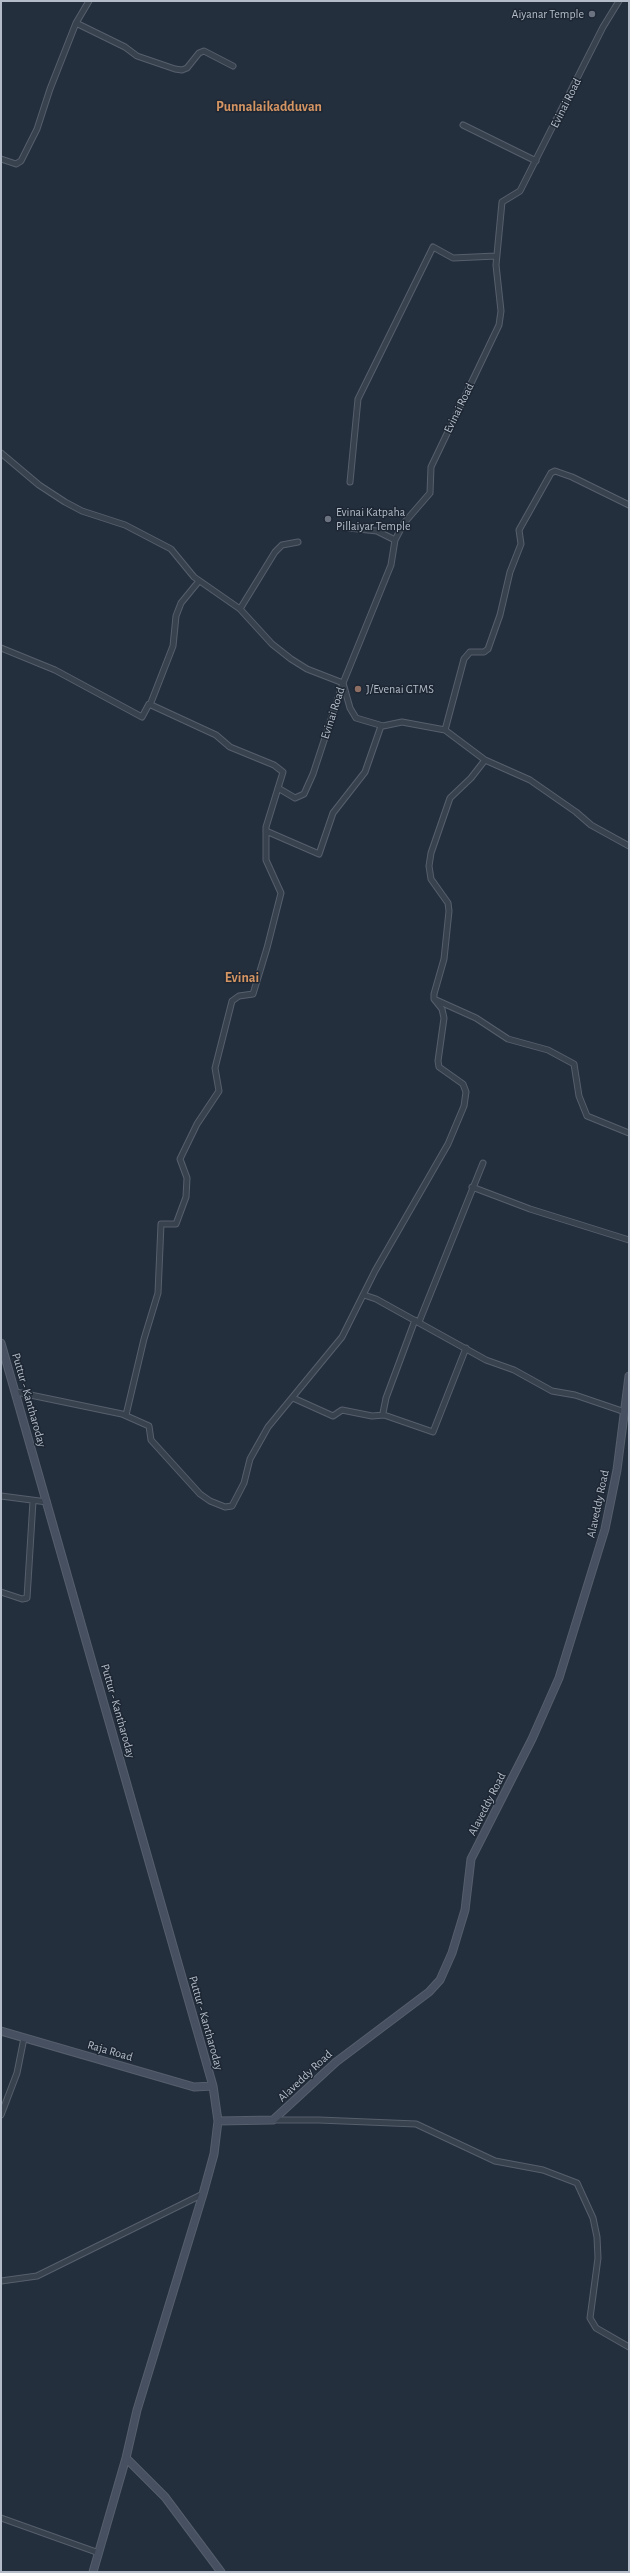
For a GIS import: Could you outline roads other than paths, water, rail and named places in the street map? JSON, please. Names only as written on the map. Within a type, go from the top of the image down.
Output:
[{"type":"street","points":[[1,159],[16,164],[21,161],[38,129],[50,89],[76,23],[89,1]]},
{"type":"street","name":"Evinai Road","points":[[278,788],[295,798],[304,794],[313,774],[343,683],[391,565],[395,540],[404,523],[430,493],[431,467],[499,325],[501,311],[496,256],[502,202],[520,191],[603,27],[619,1]]},
{"type":"street","points":[[76,23],[125,47],[137,56],[175,69],[182,70],[187,68],[199,52],[204,51],[232,66]]},
{"type":"street","points":[[463,125],[536,161]]},
{"type":"street","points":[[350,482],[358,399],[434,247],[453,258],[496,256]]},
{"type":"street","points":[[1,453],[39,485],[64,502],[82,511],[125,525],[171,549],[187,571],[240,609],[272,644],[291,659],[307,669],[343,683],[352,714],[356,718],[381,726],[402,722],[445,730],[485,760],[530,780],[576,812],[591,825],[629,846]]},
{"type":"street","points":[[445,730],[464,659],[470,652],[484,652],[488,649],[500,615],[510,572],[521,544],[519,530],[551,473],[554,471],[572,477],[629,506]]},
{"type":"street","points":[[349,528],[377,531],[395,540]]},
{"type":"street","points":[[240,609],[275,552],[282,545],[298,542]]},
{"type":"street","points":[[1,648],[55,670],[142,717],[150,705],[173,646],[176,616],[181,603],[199,581]]},
{"type":"street","points":[[126,1415],[144,1339],[158,1293],[161,1224],[176,1224],[186,1197],[187,1178],[180,1159],[197,1124],[219,1091],[215,1068],[232,1001],[239,996],[253,994],[257,985],[281,893],[266,860],[266,832],[283,772],[274,765],[230,747],[216,735],[150,705]]},
{"type":"street","points":[[266,832],[319,854],[333,813],[365,772],[381,726]]},
{"type":"street","points":[[434,999],[444,959],[449,911],[448,902],[431,879],[429,866],[431,853],[450,798],[471,778],[485,760]]},
{"type":"street","points":[[434,999],[476,1018],[508,1039],[548,1050],[574,1064],[579,1096],[587,1116],[629,1133]]},
{"type":"street","points":[[16,1392],[126,1415],[149,1426],[151,1440],[200,1494],[210,1501],[226,1507],[232,1506],[244,1483],[250,1459],[268,1427],[342,1337],[375,1271],[448,1144],[464,1106],[466,1092],[462,1084],[439,1067],[438,1061],[444,1018],[442,1010],[434,999]]},
{"type":"street","points":[[383,1413],[386,1398],[483,1163]]},
{"type":"street","points":[[472,1187],[530,1209],[629,1240]]},
{"type":"street","points":[[364,1295],[376,1298],[466,1348],[552,1391],[575,1395],[625,1412]]},
{"type":"street","name":"Puttur - Kantharoday","points":[[1,1343],[213,2086],[218,2121],[214,2154],[203,2194],[137,2410],[126,2458],[93,2572]]},
{"type":"street","points":[[293,1398],[333,1416],[342,1410],[372,1416],[384,1415],[434,1432],[466,1348]]},
{"type":"street","name":"Alaveddy Road","points":[[273,2120],[336,2062],[429,1992],[440,1980],[452,1953],[465,1910],[471,1859],[532,1739],[559,1678],[605,1529],[617,1470],[629,1376]]},
{"type":"street","points":[[1,1496],[47,1502]]},
{"type":"street","points":[[1,1592],[22,1599],[27,1598],[33,1501]]},
{"type":"street","name":"Raja Road","points":[[1,2031],[194,2087],[213,2086]]},
{"type":"street","points":[[1,2115],[17,2073],[24,2038]]},
{"type":"street","points":[[218,2121],[319,2120],[416,2124],[495,2162],[543,2170],[577,2183],[593,2218],[597,2238],[598,2258],[590,2318],[596,2328],[629,2347]]},
{"type":"street","points":[[1,2281],[37,2276],[203,2194]]},
{"type":"street","points":[[126,2458],[165,2497],[221,2572]]},
{"type":"street","points":[[1,2518],[99,2553]]},
{"type":"place","name":"Aiyanar Temple","points":[[592,14]]},
{"type":"place","name":"Evinai Katpaha Pillaiyar Temple","points":[[328,519]]},
{"type":"place","name":"J/Evenai GTMS","points":[[358,689]]},
{"type":"district","name":"Punnalaikadduvan","points":[[269,107]]},
{"type":"district","name":"Evinai","points":[[242,978]]}]
